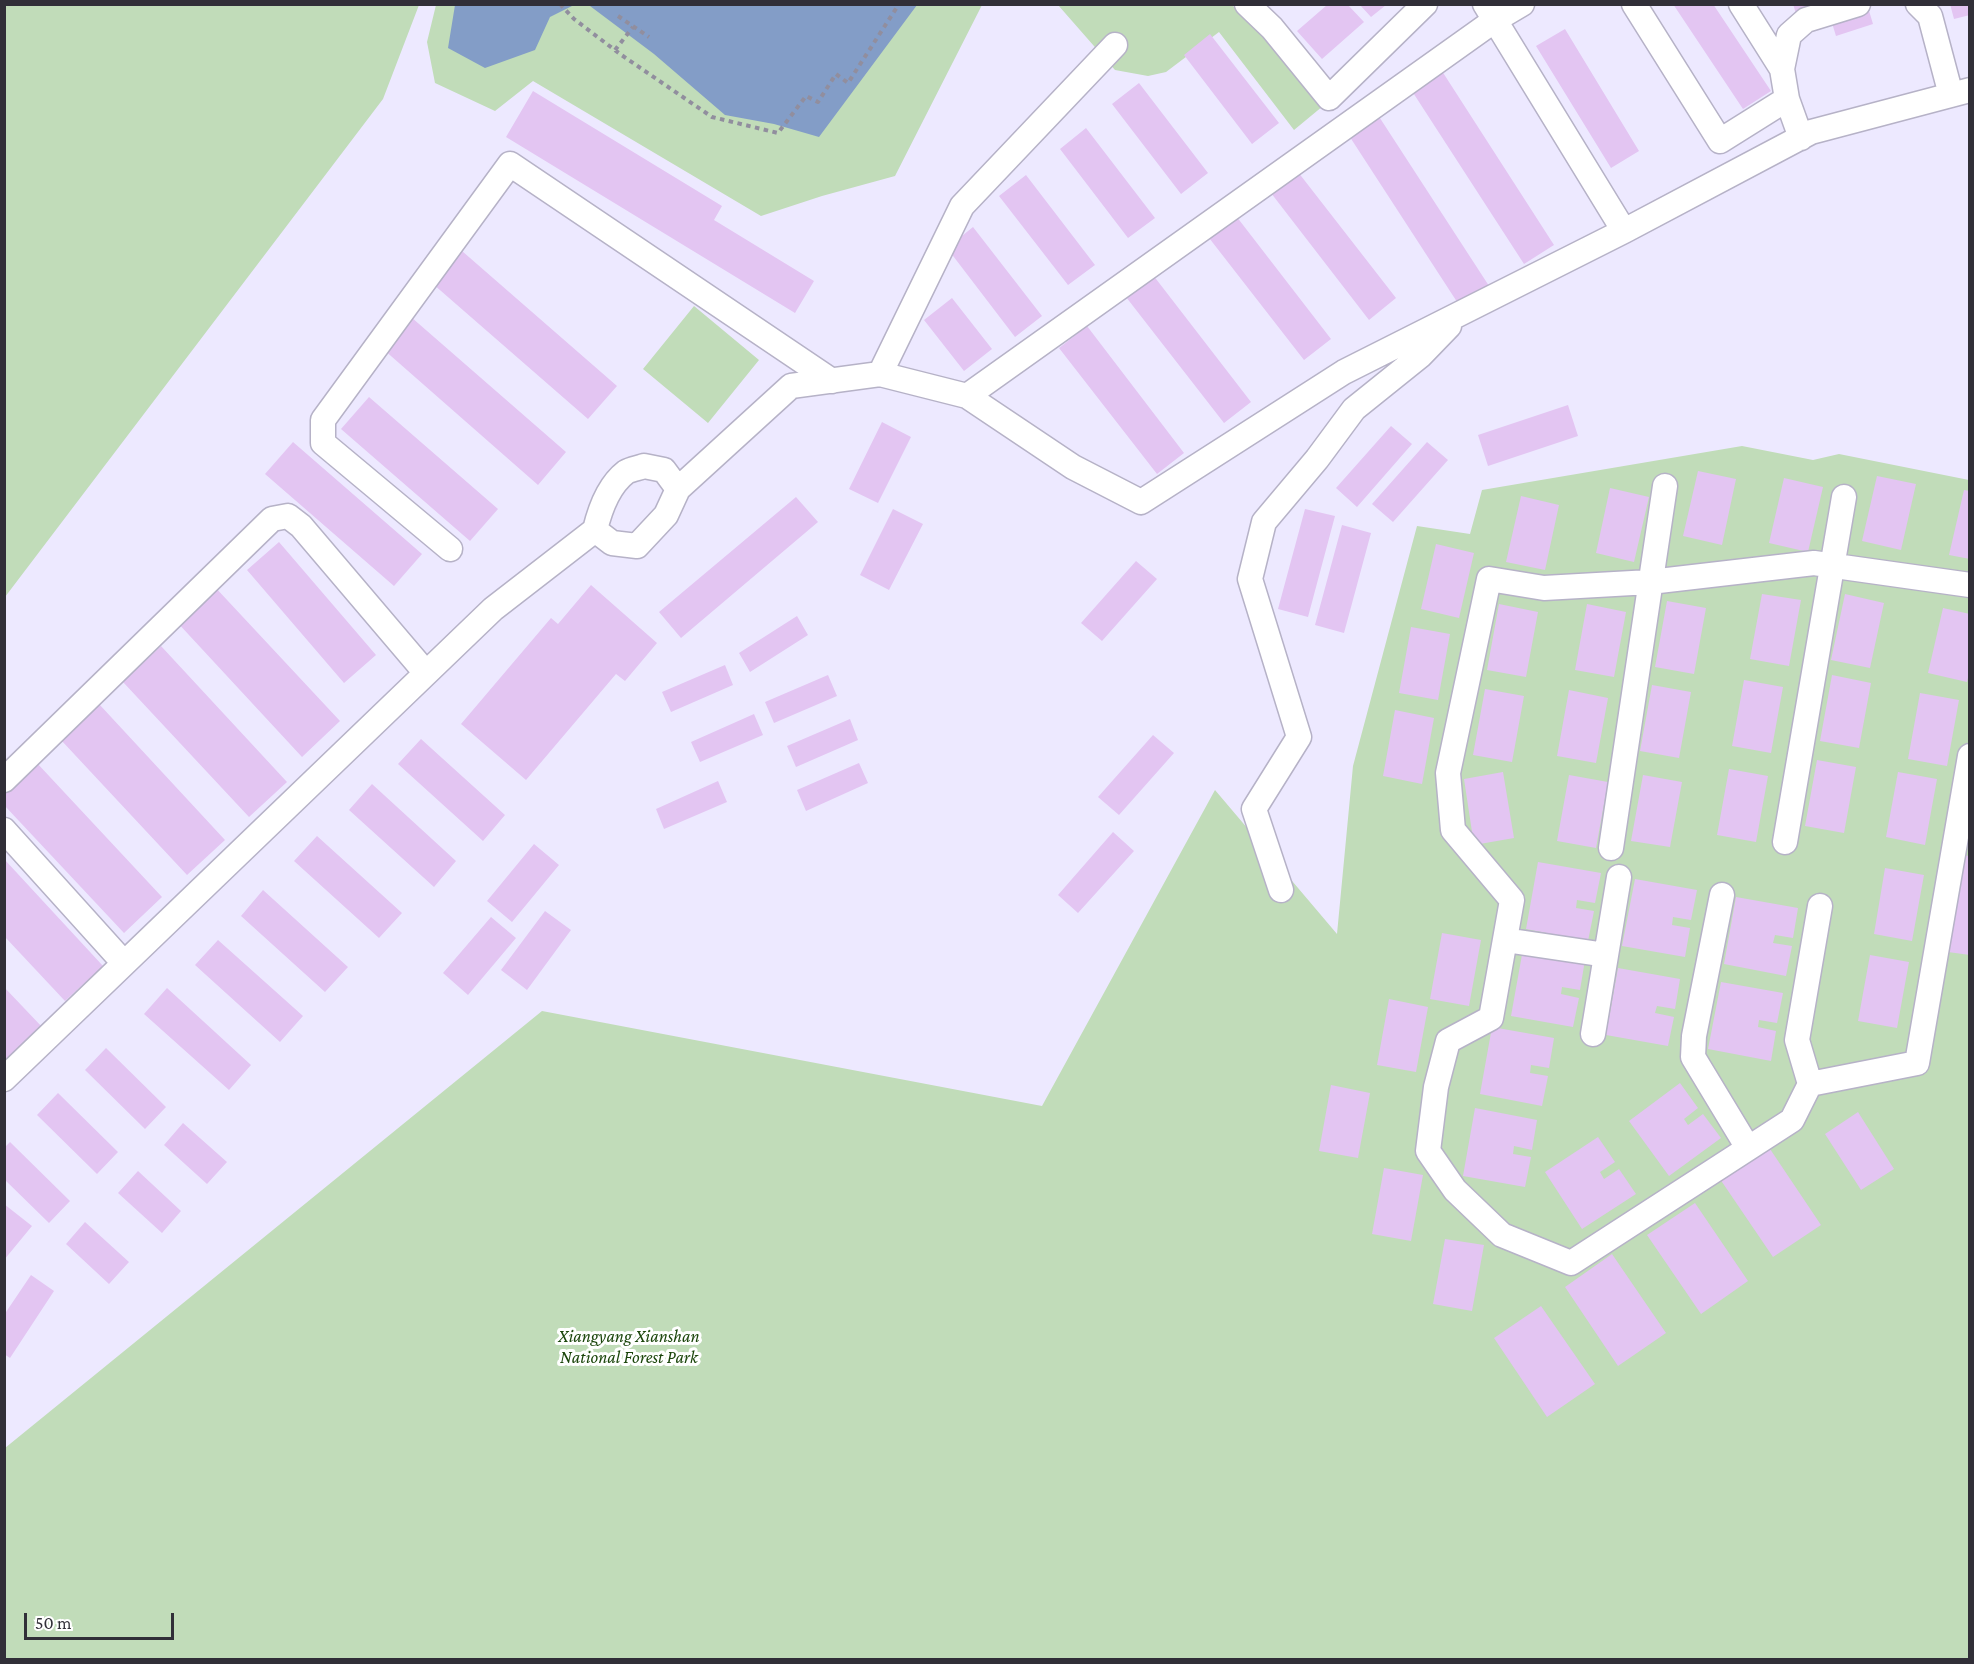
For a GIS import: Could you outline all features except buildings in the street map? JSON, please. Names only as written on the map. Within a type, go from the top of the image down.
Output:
[{"type":"street","points":[[1247,4],[1272,28],[1329,98],[1425,4]]},
{"type":"street","points":[[967,396],[1490,12],[1522,4]]},
{"type":"street","points":[[1634,4],[1720,141],[1787,99]]},
{"type":"street","points":[[1741,4],[1782,69]]},
{"type":"street","points":[[1801,138],[1787,99],[1782,69],[1789,35],[1806,20],[1858,4]]},
{"type":"street","points":[[596,530],[612,543],[637,546],[666,515],[678,489],[791,386],[880,374],[967,396],[1073,466],[1141,502],[1344,372],[1624,231],[1811,132],[1960,93],[1930,16],[1917,4]]},
{"type":"street","points":[[1490,12],[1624,231]]},
{"type":"street","points":[[880,374],[962,206],[1115,45]]},
{"type":"street","points":[[450,549],[323,443],[323,420],[510,164],[832,381]]},
{"type":"street","points":[[1281,890],[1254,809],[1299,737],[1251,579],[1264,522],[1317,459],[1354,409],[1420,356],[1463,312]]},
{"type":"street","points":[[4,1079],[493,609],[596,530],[600,511],[627,471],[644,466],[664,470],[678,489]]},
{"type":"street","points":[[1611,848],[1665,486]]},
{"type":"street","points":[[1785,842],[1844,497]]},
{"type":"street","points":[[4,780],[272,519],[288,516],[301,526],[426,673]]},
{"type":"street","points":[[1820,906],[1797,1040],[1810,1084],[1792,1120],[1571,1263],[1502,1235],[1455,1190],[1428,1151],[1436,1087],[1448,1041],[1491,1018],[1512,900],[1453,830],[1448,773],[1489,579],[1544,588],[1650,582],[1814,563],[1970,585]]},
{"type":"street","points":[[1810,1084],[1917,1063],[1970,756]]},
{"type":"street","points":[[4,830],[124,963]]},
{"type":"street","points":[[1593,1034],[1619,877]]},
{"type":"street","points":[[1722,895],[1694,1036],[1694,1057],[1748,1148]]},
{"type":"street","points":[[1505,940],[1606,954]]},
{"type":"path","points":[[560,4],[574,19],[615,50],[712,117],[778,133],[806,96],[818,102],[836,75],[848,83],[899,4]]},
{"type":"path","points":[[618,16],[649,37]]},
{"type":"path","points":[[615,50],[633,27]]},
{"type":"green space","points":[[5,4],[419,5],[383,99],[5,597]]},
{"type":"green space","points":[[436,5],[982,5],[895,176],[761,216],[533,81],[495,111],[435,83],[427,42]]},
{"type":"green space","points":[[1058,5],[1231,5],[1243,12],[1323,106],[1294,130],[1219,32],[1166,72],[1148,76],[1115,70]]},
{"type":"green space","points":[[694,306],[759,360],[708,423],[643,369]]},
{"type":"green space","name":"Xiangyang Xianshan National Forest Park","points":[[1742,446],[1813,460],[1839,454],[1969,480],[1969,1659],[5,1660],[5,1448],[542,1011],[1042,1106],[1215,790],[1337,934],[1353,766],[1417,526],[1470,534],[1482,490]]},
{"type":"water","points":[[455,4],[917,5],[819,137],[774,124],[725,115],[654,54],[590,6],[572,6],[550,17],[535,50],[485,68],[448,48]]}]
